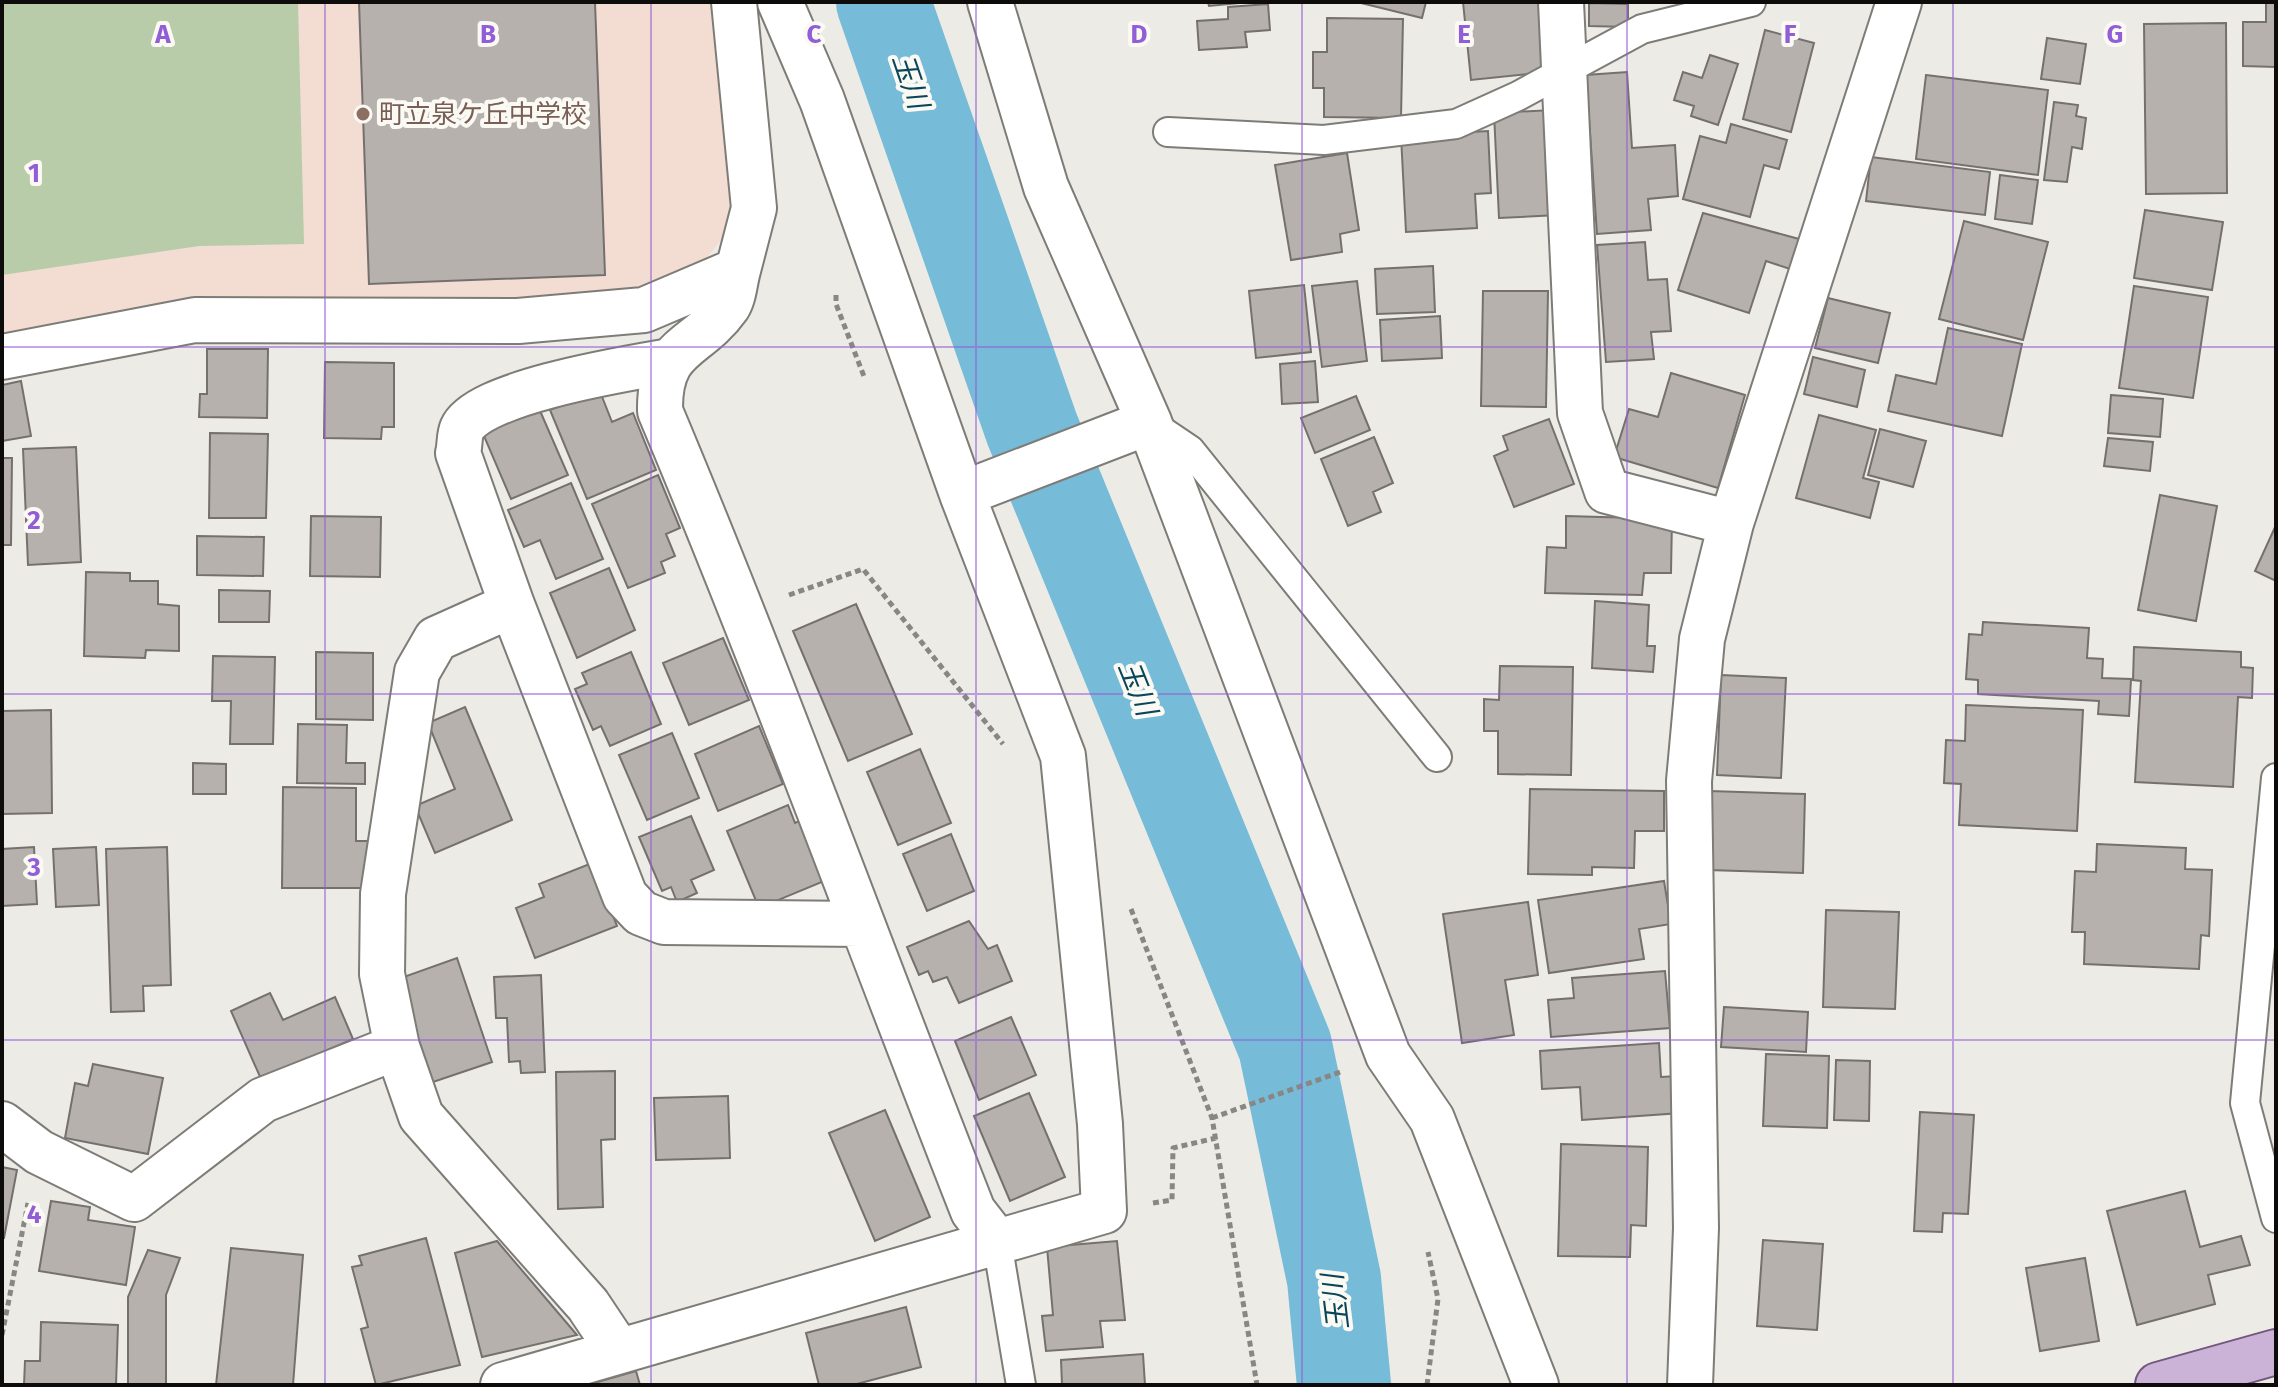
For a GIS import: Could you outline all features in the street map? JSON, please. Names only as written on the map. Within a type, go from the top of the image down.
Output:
[{"type":"main road","points":[[2158,1385],[2276,1352]]},
{"type":"street","points":[[734,2],[754,208],[729,305],[670,361],[660,382],[660,411],[744,611],[860,924],[973,1211],[997,1242]]},
{"type":"street","points":[[503,1385],[1104,1211],[1100,1124],[1063,756],[962,494],[822,100],[780,2]]},
{"type":"street","points":[[990,2],[1046,187],[1149,422],[1388,1055],[1432,1119],[1536,1385]]},
{"type":"street","points":[[1561,2],[1580,413],[1607,491],[1731,523]]},
{"type":"street","points":[[1690,1385],[1696,1228],[1689,781],[1702,639],[1731,523],[1899,2]]},
{"type":"street","points":[[2,357],[195,320],[518,321],[644,310],[738,270]]},
{"type":"street","points":[[670,361],[517,395],[474,416],[462,428],[458,453],[512,605],[625,896],[641,913],[664,922],[860,924]]},
{"type":"street","points":[[962,494],[1149,422]]},
{"type":"street","points":[[512,605],[436,639],[417,672],[383,894],[382,974],[397,1047],[421,1116],[588,1305],[618,1350]]},
{"type":"street","points":[[2,1124],[39,1152],[134,1199],[263,1100],[397,1047]]},
{"type":"lane","points":[[1168,132],[1324,140],[1456,124],[1642,29],[1751,2]]},
{"type":"lane","points":[[1149,422],[1190,450],[1437,757]]},
{"type":"lane","points":[[2276,778],[2245,1103],[2276,1218]]},
{"type":"lane","points":[[997,1242],[1021,1385]]},
{"type":"path","points":[[1212,1118],[1388,1055]]},
{"type":"path","points":[[1104,1211],[1172,1200],[1173,1148],[1216,1138]]},
{"type":"path","points":[[2,1335],[39,1152]]},
{"type":"shaded area","name":"町立泉ケ丘中学校","points":[[2,2],[716,2],[732,227],[699,267],[581,304],[203,305],[2,334]]},
{"type":"green space","points":[[2,2],[298,2],[304,244],[199,246],[2,275]]},
{"type":"building","points":[[359,2],[595,2],[605,275],[369,284]]},
{"type":"building","points":[[1208,2],[1250,2],[1209,6]]},
{"type":"building","points":[[1357,2],[1426,2],[1422,18]]},
{"type":"building","points":[[1463,2],[1542,2],[1549,72],[1471,80]]},
{"type":"building","points":[[2266,2],[2276,2],[2276,67],[2243,66],[2243,22],[2266,22]]},
{"type":"building","points":[[1589,3],[1628,4],[1628,27],[1589,26]]},
{"type":"building","points":[[1268,4],[1270,30],[1245,32],[1247,47],[1199,50],[1197,21],[1228,19],[1228,7]]},
{"type":"building","points":[[1327,18],[1403,19],[1401,118],[1324,117],[1324,88],[1313,88],[1313,52],[1327,52]]},
{"type":"building","points":[[2226,23],[2227,193],[2146,194],[2144,24]]},
{"type":"building","points":[[1765,30],[1814,43],[1791,132],[1743,119]]},
{"type":"building","points":[[2047,38],[2086,44],[2080,84],[2041,79]]},
{"type":"building","points":[[1710,55],[1738,64],[1718,125],[1691,116],[1694,106],[1674,100],[1683,72],[1702,78]]},
{"type":"building","points":[[1627,72],[1632,148],[1675,145],[1678,196],[1648,199],[1651,230],[1597,234],[1586,75]]},
{"type":"building","points":[[1926,75],[2048,90],[2038,175],[1916,159]]},
{"type":"building","points":[[2054,102],[2078,105],[2076,116],[2086,118],[2082,149],[2072,147],[2067,182],[2044,180]]},
{"type":"building","points":[[1553,110],[1558,215],[1499,218],[1494,113]]},
{"type":"building","points":[[1731,124],[1787,140],[1779,169],[1764,165],[1750,217],[1683,199],[1700,136],[1726,143]]},
{"type":"building","points":[[1488,131],[1491,193],[1475,194],[1477,228],[1406,232],[1401,136]]},
{"type":"building","points":[[1347,153],[1359,230],[1340,234],[1342,252],[1291,260],[1275,165]]},
{"type":"building","points":[[1871,157],[1990,172],[1985,215],[1866,201]]},
{"type":"building","points":[[2000,175],[2038,180],[2032,224],[1995,219]]},
{"type":"building","points":[[2145,210],[2223,222],[2212,290],[2134,278]]},
{"type":"building","points":[[1703,213],[1799,239],[1790,269],[1766,261],[1749,313],[1678,290]]},
{"type":"building","points":[[1964,221],[2048,242],[2023,340],[1939,319]]},
{"type":"building","points":[[1645,242],[1648,280],[1667,279],[1671,331],[1651,332],[1654,359],[1606,362],[1597,245]]},
{"type":"building","points":[[1433,266],[1435,312],[1377,314],[1375,269]]},
{"type":"building","points":[[1357,281],[1367,361],[1322,367],[1312,286]]},
{"type":"building","points":[[1304,285],[1311,352],[1256,358],[1249,291]]},
{"type":"building","points":[[2134,286],[2208,297],[2193,398],[2119,388]]},
{"type":"building","points":[[1483,291],[1548,291],[1546,407],[1481,406]]},
{"type":"building","points":[[1828,298],[1890,313],[1878,363],[1815,348]]},
{"type":"building","points":[[1440,316],[1442,358],[1382,361],[1380,320]]},
{"type":"building","points":[[1948,328],[2022,344],[2002,436],[1888,411],[1896,375],[1936,384]]},
{"type":"building","points":[[207,349],[268,349],[267,418],[199,417],[200,394],[207,394]]},
{"type":"building","points":[[1813,357],[1865,370],[1857,407],[1804,394]]},
{"type":"building","points":[[1315,361],[1318,402],[1282,404],[1280,364]]},
{"type":"building","points":[[325,362],[394,363],[394,427],[382,427],[381,439],[324,438]]},
{"type":"building","points":[[1671,373],[1745,395],[1718,488],[1614,457],[1629,409],[1658,417]]},
{"type":"building","points":[[21,381],[31,436],[2,441],[2,385]]},
{"type":"building","points":[[599,389],[612,422],[633,413],[656,470],[587,499],[550,410]]},
{"type":"building","points":[[2111,395],[2163,399],[2160,437],[2108,433]]},
{"type":"building","points":[[1356,396],[1370,430],[1315,453],[1301,418]]},
{"type":"building","points":[[534,397],[568,475],[511,499],[481,429]]},
{"type":"building","points":[[1819,415],[1876,430],[1863,478],[1879,482],[1870,518],[1796,498]]},
{"type":"building","points":[[1549,419],[1574,484],[1514,507],[1494,456],[1508,450],[1503,436]]},
{"type":"building","points":[[1880,429],[1926,441],[1913,487],[1868,475]]},
{"type":"building","points":[[210,433],[268,434],[266,518],[209,518]]},
{"type":"building","points":[[1374,437],[1393,483],[1373,492],[1381,512],[1348,526],[1321,459]]},
{"type":"building","points":[[2108,438],[2153,442],[2150,471],[2104,466]]},
{"type":"building","points":[[76,447],[81,562],[28,565],[23,449]]},
{"type":"building","points":[[2,458],[12,458],[11,545],[2,545]]},
{"type":"building","points":[[658,475],[680,528],[666,534],[675,556],[661,562],[665,573],[628,588],[592,504]]},
{"type":"building","points":[[571,483],[603,559],[556,579],[540,540],[524,547],[508,510]]},
{"type":"building","points":[[2160,495],[2217,506],[2196,621],[2138,610]]},
{"type":"building","points":[[311,516],[381,517],[380,577],[310,576]]},
{"type":"building","points":[[1566,516],[1672,519],[1671,573],[1644,573],[1642,595],[1545,593],[1547,547],[1566,548]]},
{"type":"building","points":[[2276,525],[2276,581],[2255,571]]},
{"type":"building","points":[[197,536],[264,537],[263,576],[197,575]]},
{"type":"building","points":[[609,568],[635,630],[577,658],[550,593]]},
{"type":"building","points":[[86,572],[130,573],[130,581],[158,581],[158,604],[179,606],[179,651],[146,650],[145,658],[84,656]]},
{"type":"building","points":[[219,590],[270,591],[269,622],[219,622]]},
{"type":"building","points":[[1595,601],[1649,605],[1647,646],[1655,646],[1653,672],[1592,668]]},
{"type":"building","points":[[856,604],[912,734],[848,761],[793,631]]},
{"type":"building","points":[[1983,622],[2089,628],[2087,658],[2103,659],[2102,678],[2131,679],[2129,716],[2098,714],[2099,701],[1978,694],[1978,680],[1966,679],[1969,634],[1982,635]]},
{"type":"building","points":[[723,638],[749,700],[689,725],[663,663]]},
{"type":"building","points":[[2134,647],[2241,652],[2241,667],[2253,668],[2252,698],[2238,697],[2233,787],[2135,782],[2141,681],[2133,680]]},
{"type":"building","points":[[316,652],[373,653],[373,720],[316,719]]},
{"type":"building","points":[[631,652],[661,724],[610,746],[601,726],[593,730],[575,689],[587,684],[582,673]]},
{"type":"building","points":[[213,656],[275,657],[273,744],[230,744],[231,701],[212,701]]},
{"type":"building","points":[[1500,666],[1573,667],[1571,775],[1498,774],[1498,731],[1484,731],[1484,699],[1499,700]]},
{"type":"building","points":[[1721,675],[1786,678],[1781,778],[1717,775]]},
{"type":"building","points":[[1966,705],[2083,710],[2077,831],[1959,825],[1961,784],[1944,783],[1946,740],[1965,741]]},
{"type":"building","points":[[465,707],[512,820],[435,853],[415,806],[455,789],[428,723]]},
{"type":"building","points":[[51,710],[52,813],[2,814],[2,711]]},
{"type":"building","points":[[298,724],[347,725],[346,763],[365,763],[365,784],[297,783]]},
{"type":"building","points":[[759,726],[783,784],[718,811],[695,754]]},
{"type":"building","points":[[672,733],[699,798],[647,820],[619,755]]},
{"type":"building","points":[[920,749],[951,823],[898,845],[867,772]]},
{"type":"building","points":[[193,763],[226,764],[226,794],[193,794]]},
{"type":"building","points":[[283,787],[356,788],[356,841],[369,841],[368,888],[282,888]]},
{"type":"building","points":[[1530,789],[1664,791],[1664,831],[1635,831],[1634,868],[1592,867],[1592,875],[1528,874]]},
{"type":"building","points":[[1709,791],[1805,794],[1803,873],[1708,870]]},
{"type":"building","points":[[788,805],[795,823],[804,819],[829,879],[759,908],[727,831]]},
{"type":"building","points":[[691,816],[714,870],[691,880],[697,893],[677,902],[671,887],[662,891],[639,837]]},
{"type":"building","points":[[951,834],[974,891],[927,911],[903,854]]},
{"type":"building","points":[[2097,844],[2186,848],[2185,869],[2212,870],[2209,936],[2201,935],[2199,969],[2084,964],[2085,932],[2072,932],[2075,871],[2096,872]]},
{"type":"building","points":[[34,847],[37,904],[2,906],[2,849]]},
{"type":"building","points":[[96,847],[99,905],[56,907],[53,849]]},
{"type":"building","points":[[167,847],[171,985],[143,986],[144,1011],[111,1012],[106,849]]},
{"type":"building","points":[[592,863],[617,926],[535,958],[516,908],[544,897],[539,884]]},
{"type":"building","points":[[1664,881],[1671,924],[1639,929],[1644,959],[1549,973],[1538,900]]},
{"type":"building","points":[[1528,902],[1538,975],[1505,980],[1514,1035],[1462,1043],[1443,914]]},
{"type":"building","points":[[1826,910],[1899,912],[1895,1009],[1823,1007]]},
{"type":"building","points":[[969,921],[988,949],[997,945],[1012,981],[959,1003],[947,977],[933,982],[928,971],[919,975],[907,947]]},
{"type":"building","points":[[457,958],[492,1062],[433,1082],[398,979]]},
{"type":"building","points":[[1665,971],[1670,1028],[1551,1037],[1548,1000],[1574,998],[1572,978]]},
{"type":"building","points":[[541,975],[545,1072],[521,1073],[520,1061],[509,1062],[507,1018],[496,1018],[494,977]]},
{"type":"building","points":[[270,993],[283,1020],[335,997],[353,1039],[261,1079],[231,1011]]},
{"type":"building","points":[[1724,1007],[1808,1012],[1806,1052],[1721,1047]]},
{"type":"building","points":[[1011,1017],[1036,1075],[979,1100],[955,1041]]},
{"type":"building","points":[[1659,1043],[1661,1077],[1678,1076],[1681,1113],[1582,1120],[1580,1087],[1542,1089],[1540,1051]]},
{"type":"building","points":[[1766,1054],[1829,1056],[1827,1128],[1763,1126]]},
{"type":"building","points":[[1836,1060],[1870,1061],[1869,1121],[1834,1120]]},
{"type":"building","points":[[93,1064],[163,1078],[148,1154],[65,1138],[75,1083],[88,1086]]},
{"type":"building","points":[[615,1071],[615,1139],[601,1140],[603,1207],[558,1209],[556,1072]]},
{"type":"building","points":[[1029,1093],[1065,1177],[1010,1201],[974,1116]]},
{"type":"building","points":[[728,1096],[730,1158],[656,1160],[654,1098]]},
{"type":"building","points":[[885,1110],[930,1217],[875,1241],[829,1133]]},
{"type":"building","points":[[1920,1112],[1974,1115],[1968,1214],[1943,1213],[1942,1232],[1914,1231]]},
{"type":"building","points":[[1561,1144],[1648,1147],[1646,1226],[1631,1225],[1630,1257],[1558,1256]]},
{"type":"building","points":[[2,1167],[17,1170],[4,1238],[2,1238]]},
{"type":"building","points":[[2185,1191],[2200,1247],[2241,1236],[2250,1265],[2208,1275],[2215,1304],[2137,1325],[2107,1211]]},
{"type":"building","points":[[51,1201],[90,1207],[88,1220],[135,1227],[126,1285],[39,1271]]},
{"type":"building","points":[[426,1238],[460,1365],[376,1385],[361,1329],[368,1327],[352,1267],[362,1265],[359,1256]]},
{"type":"building","points":[[1763,1240],[1823,1244],[1817,1330],[1757,1326]]},
{"type":"building","points":[[497,1241],[577,1335],[482,1357],[455,1253]]},
{"type":"building","points":[[1117,1241],[1125,1320],[1100,1321],[1103,1347],[1046,1351],[1042,1316],[1053,1315],[1047,1247]]},
{"type":"building","points":[[231,1248],[303,1255],[293,1385],[216,1385]]},
{"type":"building","points":[[148,1250],[180,1258],[166,1295],[166,1385],[128,1385],[128,1297]]},
{"type":"building","points":[[2085,1258],[2099,1341],[2040,1351],[2026,1268]]},
{"type":"building","points":[[906,1307],[921,1367],[853,1385],[819,1385],[806,1333]]},
{"type":"building","points":[[41,1322],[118,1325],[116,1385],[24,1385],[25,1361],[40,1361]]},
{"type":"building","points":[[1143,1354],[1145,1385],[1062,1385],[1061,1360]]},
{"type":"building","points":[[636,1371],[640,1385],[587,1385]]},
{"type":"waterway","name":"玉川","points":[[883,2],[1032,429],[1285,1046],[1334,1279],[1344,1385]]},
{"type":"place","name":"町立泉ケ丘中学校","points":[[363,114]]}]
